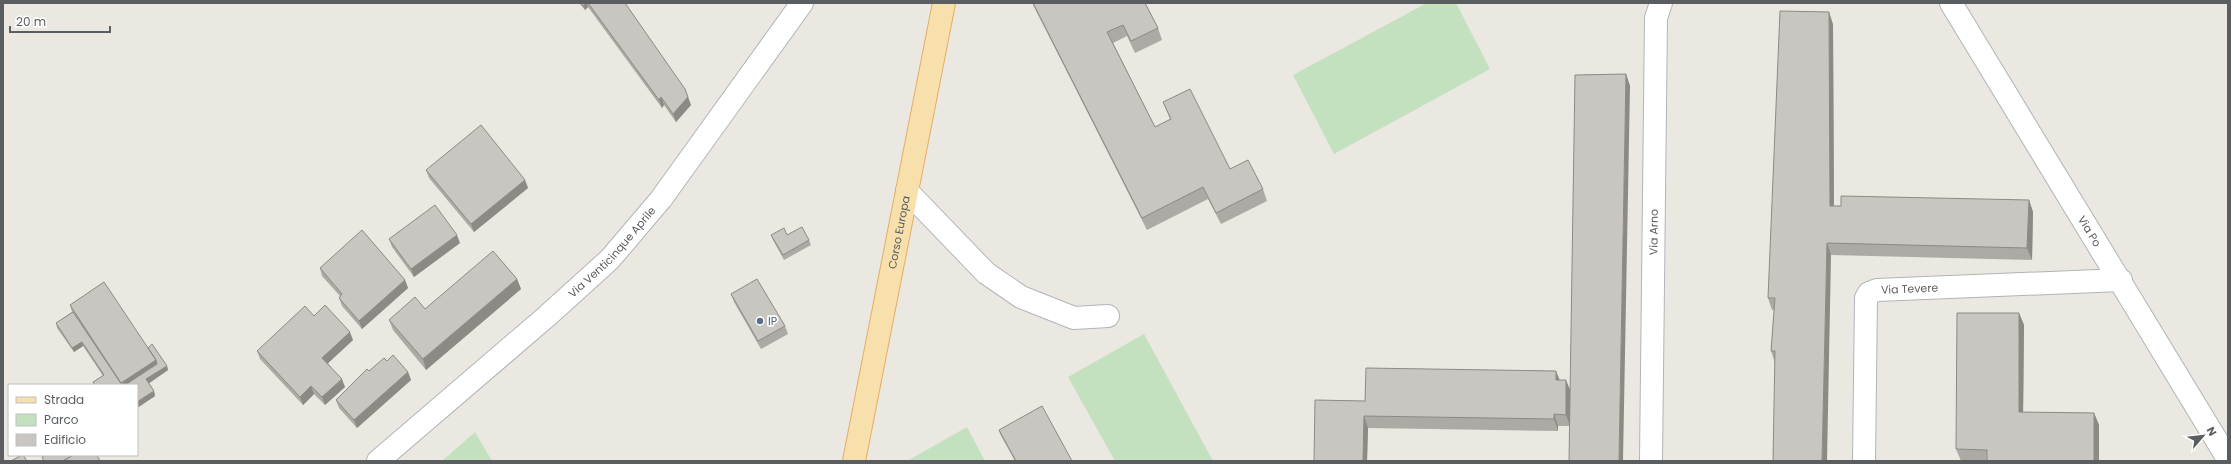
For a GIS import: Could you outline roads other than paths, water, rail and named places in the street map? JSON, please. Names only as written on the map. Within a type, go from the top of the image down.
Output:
[{"type":"main road","name":"Corso Europa","points":[[854,461],[944,3]]},
{"type":"street","name":"Via Venticinque Aprile","points":[[378,461],[546,317],[610,259],[674,182],[802,3]]},
{"type":"street","name":"Via Arno","points":[[1652,461],[1656,18],[1661,3]]},
{"type":"street","name":"Via Po","points":[[1951,3],[2121,280],[2228,459]]},
{"type":"street","points":[[907,190],[986,273],[1022,298],[1074,318],[1108,316]]},
{"type":"street","name":"Via Tevere","points":[[1864,461],[1866,298],[1869,293],[1877,290],[2121,280]]},
{"type":"place","name":"IP","points":[[760,321]]}]
